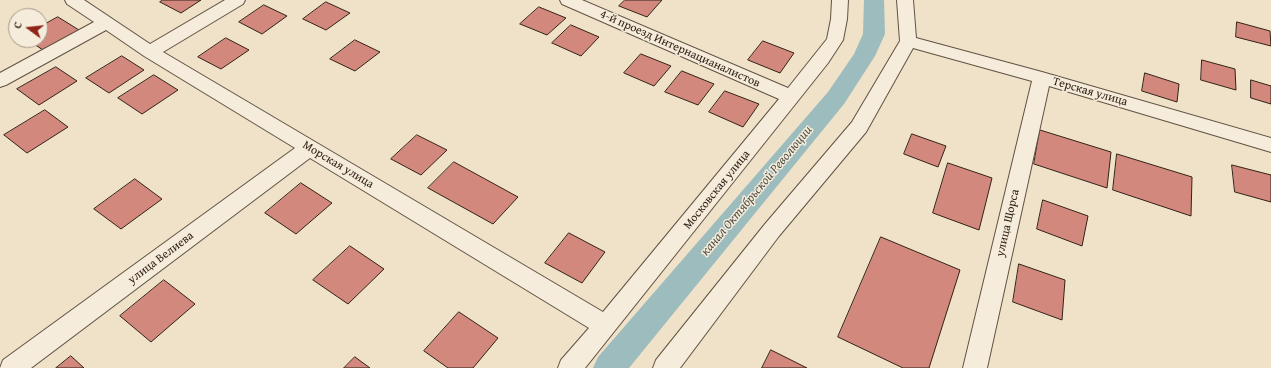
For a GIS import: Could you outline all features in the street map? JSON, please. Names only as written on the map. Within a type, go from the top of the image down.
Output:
[{"type":"street","name":"Морская улица","points":[[73,0],[150,52],[606,326]]},
{"type":"street","points":[[150,52],[237,0]]},
{"type":"street","name":"4-й проезд Интернацианалистов","points":[[568,0],[594,5],[791,97]]},
{"type":"street","name":"Московская улица","points":[[570,368],[606,326],[836,40],[840,0]]},
{"type":"street","points":[[664,368],[772,230],[859,127],[908,41],[905,0]]},
{"type":"street","points":[[0,81],[105,23]]},
{"type":"street","name":"Терская улица","points":[[908,41],[1042,78],[1271,145]]},
{"type":"street","name":"улица Щорса","points":[[975,368],[1042,78]]},
{"type":"street","name":"улица Велиева","points":[[12,368],[309,148]]},
{"type":"building","points":[[163,0],[201,0],[181,13],[160,2]]},
{"type":"building","points":[[625,0],[662,0],[647,17],[619,6]]},
{"type":"building","points":[[326,2],[350,13],[326,30],[303,19]]},
{"type":"building","points":[[264,5],[287,16],[262,34],[239,22]]},
{"type":"building","points":[[539,7],[566,18],[547,35],[520,24]]},
{"type":"building","points":[[58,17],[79,30],[48,47],[48,23]]},
{"type":"building","points":[[1237,22],[1270,31],[1271,46],[1236,37]]},
{"type":"building","points":[[571,25],[599,37],[581,56],[552,43]]},
{"type":"building","points":[[226,38],[249,50],[221,69],[198,57]]},
{"type":"building","points":[[355,40],[380,52],[355,71],[330,59]]},
{"type":"building","points":[[763,41],[794,53],[780,73],[748,60]]},
{"type":"building","points":[[641,54],[671,66],[654,86],[624,73]]},
{"type":"building","points":[[122,56],[144,70],[109,93],[86,78]]},
{"type":"building","points":[[1202,60],[1235,69],[1236,90],[1201,80]]},
{"type":"building","points":[[56,67],[77,81],[39,105],[17,89]]},
{"type":"building","points":[[682,71],[714,84],[698,105],[665,92]]},
{"type":"building","points":[[1145,73],[1179,84],[1177,102],[1142,91]]},
{"type":"building","points":[[154,75],[178,90],[142,114],[118,98]]},
{"type":"building","points":[[1251,80],[1271,86],[1271,104],[1251,98]]},
{"type":"building","points":[[725,91],[759,104],[743,127],[709,112]]},
{"type":"building","points":[[45,110],[68,127],[27,153],[4,135]]},
{"type":"building","points":[[1040,130],[1111,152],[1107,188],[1034,164]]},
{"type":"building","points":[[912,134],[946,146],[938,167],[904,154]]},
{"type":"building","points":[[417,135],[447,150],[421,175],[391,159]]},
{"type":"building","points":[[1117,154],[1192,177],[1191,216],[1113,190]]},
{"type":"building","points":[[454,162],[518,197],[493,224],[428,188]]},
{"type":"building","points":[[948,163],[992,178],[979,230],[933,213]]},
{"type":"building","points":[[1232,165],[1271,175],[1271,202],[1235,192]]},
{"type":"building","points":[[135,179],[162,199],[121,229],[94,209]]},
{"type":"building","points":[[301,183],[332,203],[296,234],[265,213]]},
{"type":"building","points":[[1043,200],[1088,216],[1082,246],[1037,229]]},
{"type":"building","points":[[569,233],[605,252],[582,283],[545,263]]},
{"type":"building","points":[[881,237],[960,270],[929,368],[903,368],[838,337]]},
{"type":"building","points":[[350,246],[384,269],[348,304],[313,280]]},
{"type":"building","points":[[1019,264],[1065,280],[1062,320],[1013,302]]},
{"type":"building","points":[[164,280],[195,304],[151,342],[120,316]]},
{"type":"building","points":[[459,312],[498,338],[473,368],[448,368],[424,351]]},
{"type":"building","points":[[771,350],[807,368],[762,368]]},
{"type":"building","points":[[71,356],[84,368],[56,368]]},
{"type":"building","points":[[355,357],[370,368],[344,368]]},
{"type":"waterway","name":"канал Октябрьской Революции","points":[[609,368],[836,98],[864,56],[874,34],[874,0]]}]
